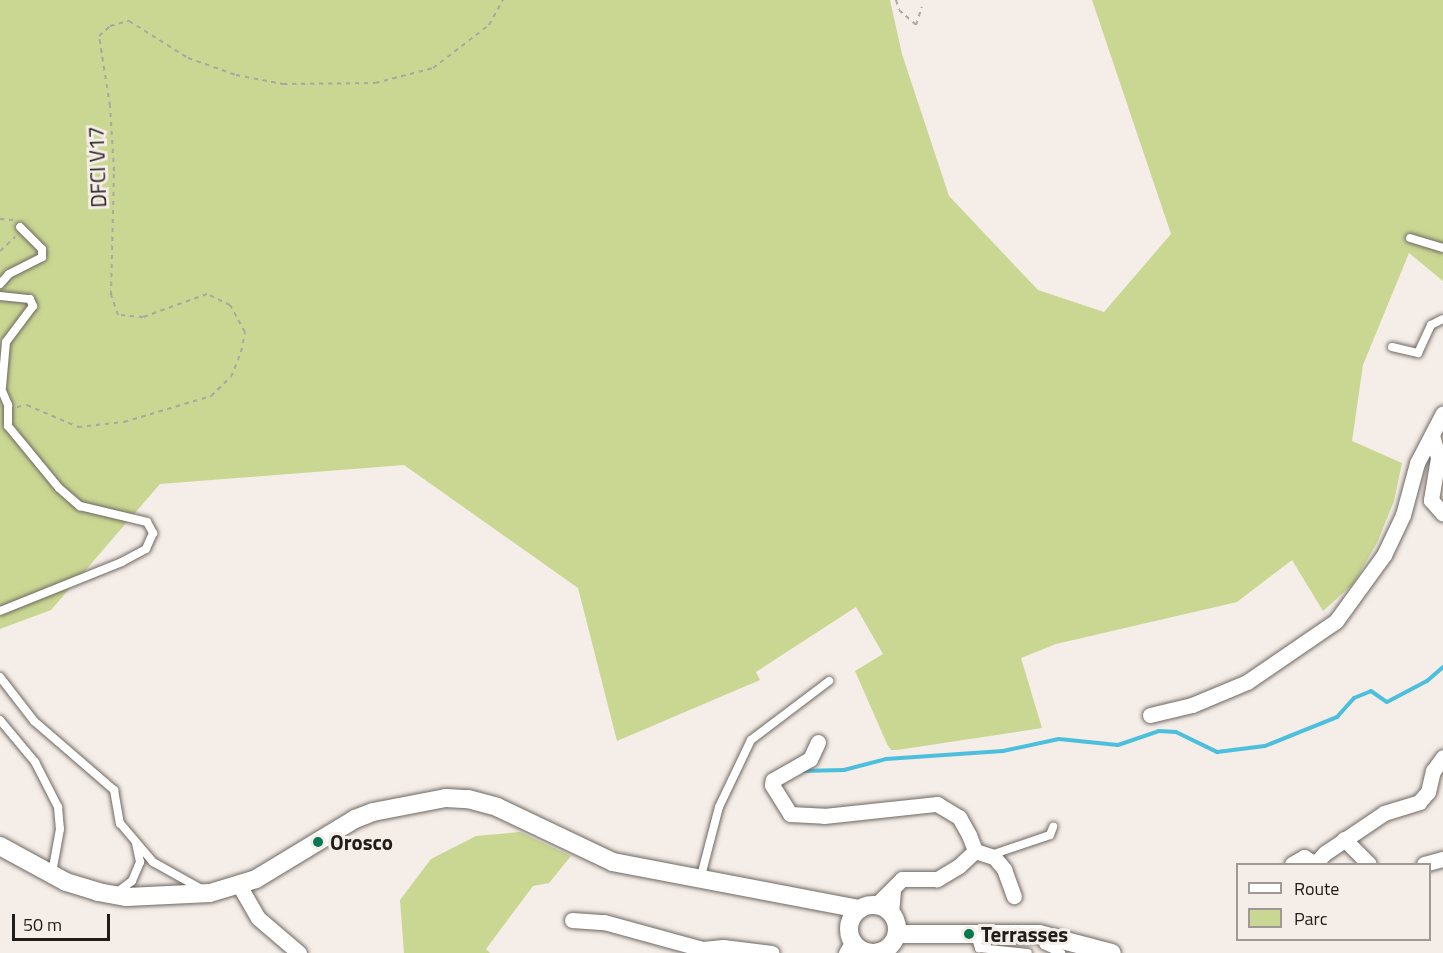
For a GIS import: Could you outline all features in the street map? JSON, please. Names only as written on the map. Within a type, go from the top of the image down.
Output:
[{"type":"street","points":[[1150,715],[1192,705],[1247,682],[1336,621],[1384,555],[1403,515],[1417,463],[1443,413]]},
{"type":"street","points":[[1432,435],[1438,458],[1431,500],[1443,514]]},
{"type":"street","points":[[818,742],[810,759],[773,780],[772,785],[790,814],[824,816],[938,804],[959,816],[975,851]]},
{"type":"street","points":[[1316,863],[1344,839],[1384,813],[1419,802],[1428,792],[1433,771],[1443,757]]},
{"type":"street","points":[[0,846],[66,882],[114,894],[210,893],[239,885],[355,819],[446,798],[497,807],[614,862],[701,876],[884,915],[922,932],[1039,934],[1112,953]]},
{"type":"street","points":[[1344,839],[1368,863]]},
{"type":"street","points":[[820,903],[855,945],[885,950],[884,915],[893,891],[902,879],[937,879],[975,851]]},
{"type":"street","points":[[975,851],[990,855],[1004,869],[1014,896]]},
{"type":"street","points":[[1294,863],[1304,857],[1313,863]]},
{"type":"street","points":[[239,885],[258,918],[299,953]]},
{"type":"street","points":[[855,945],[884,915]]},
{"type":"street","points":[[572,920],[604,921],[703,949],[723,947],[772,953]]},
{"type":"lane","points":[[0,284],[9,274],[42,257],[42,249],[20,227]]},
{"type":"lane","points":[[1410,238],[1443,248]]},
{"type":"lane","points":[[0,296],[30,299],[33,306],[6,342],[1,386],[8,405],[8,426],[73,500],[98,512],[147,522],[153,533],[146,549],[122,562],[0,611]]},
{"type":"lane","points":[[1392,346],[1418,353],[1431,325],[1443,319]]},
{"type":"lane","points":[[0,677],[34,721],[114,790],[120,823],[153,862],[210,893]]},
{"type":"lane","points":[[701,876],[719,807],[751,740],[829,681]]},
{"type":"lane","points":[[0,720],[47,781],[58,807],[60,829],[51,874]]},
{"type":"lane","points":[[990,855],[1050,835],[1053,827]]},
{"type":"lane","points":[[114,894],[132,881],[140,862],[136,842]]},
{"type":"lane","points":[[975,934],[979,948],[1028,953]]},
{"type":"lane","points":[[1039,934],[1044,945],[1061,953]]},
{"type":"path","name":"DFCI V17","points":[[8,405],[27,405],[78,427],[124,422],[211,396],[231,377],[241,352],[245,332],[230,305],[207,294],[143,317],[118,315],[111,296],[113,149],[99,36],[110,26],[129,21],[188,58],[236,75],[283,84],[375,83],[433,68],[489,25],[503,0]]},
{"type":"path","points":[[896,0],[899,10],[916,25],[922,7]]},
{"type":"green space","points":[[0,0],[890,0],[902,54],[949,196],[1038,290],[1104,312],[1171,234],[1092,0],[1443,0],[1443,281],[1409,253],[1363,365],[1352,441],[1402,463],[1394,501],[1377,543],[1353,584],[1323,611],[1292,560],[1237,602],[1056,644],[1021,658],[1042,728],[897,750],[891,750],[887,744],[855,671],[883,654],[856,607],[756,672],[760,680],[617,741],[578,588],[404,465],[160,484],[51,610],[0,629]]},
{"type":"green space","points":[[520,832],[571,856],[549,883],[533,886],[486,949],[490,953],[404,953],[400,900],[431,859],[476,836]]},
{"type":"waterway","points":[[801,771],[844,770],[886,759],[1003,751],[1059,739],[1118,745],[1159,731],[1176,732],[1217,752],[1265,746],[1337,717],[1354,698],[1371,691],[1387,702],[1427,681],[1443,667]]},
{"type":"place","name":"Orosco","points":[[318,842]]},
{"type":"place","name":"Terrasses","points":[[969,934]]}]
